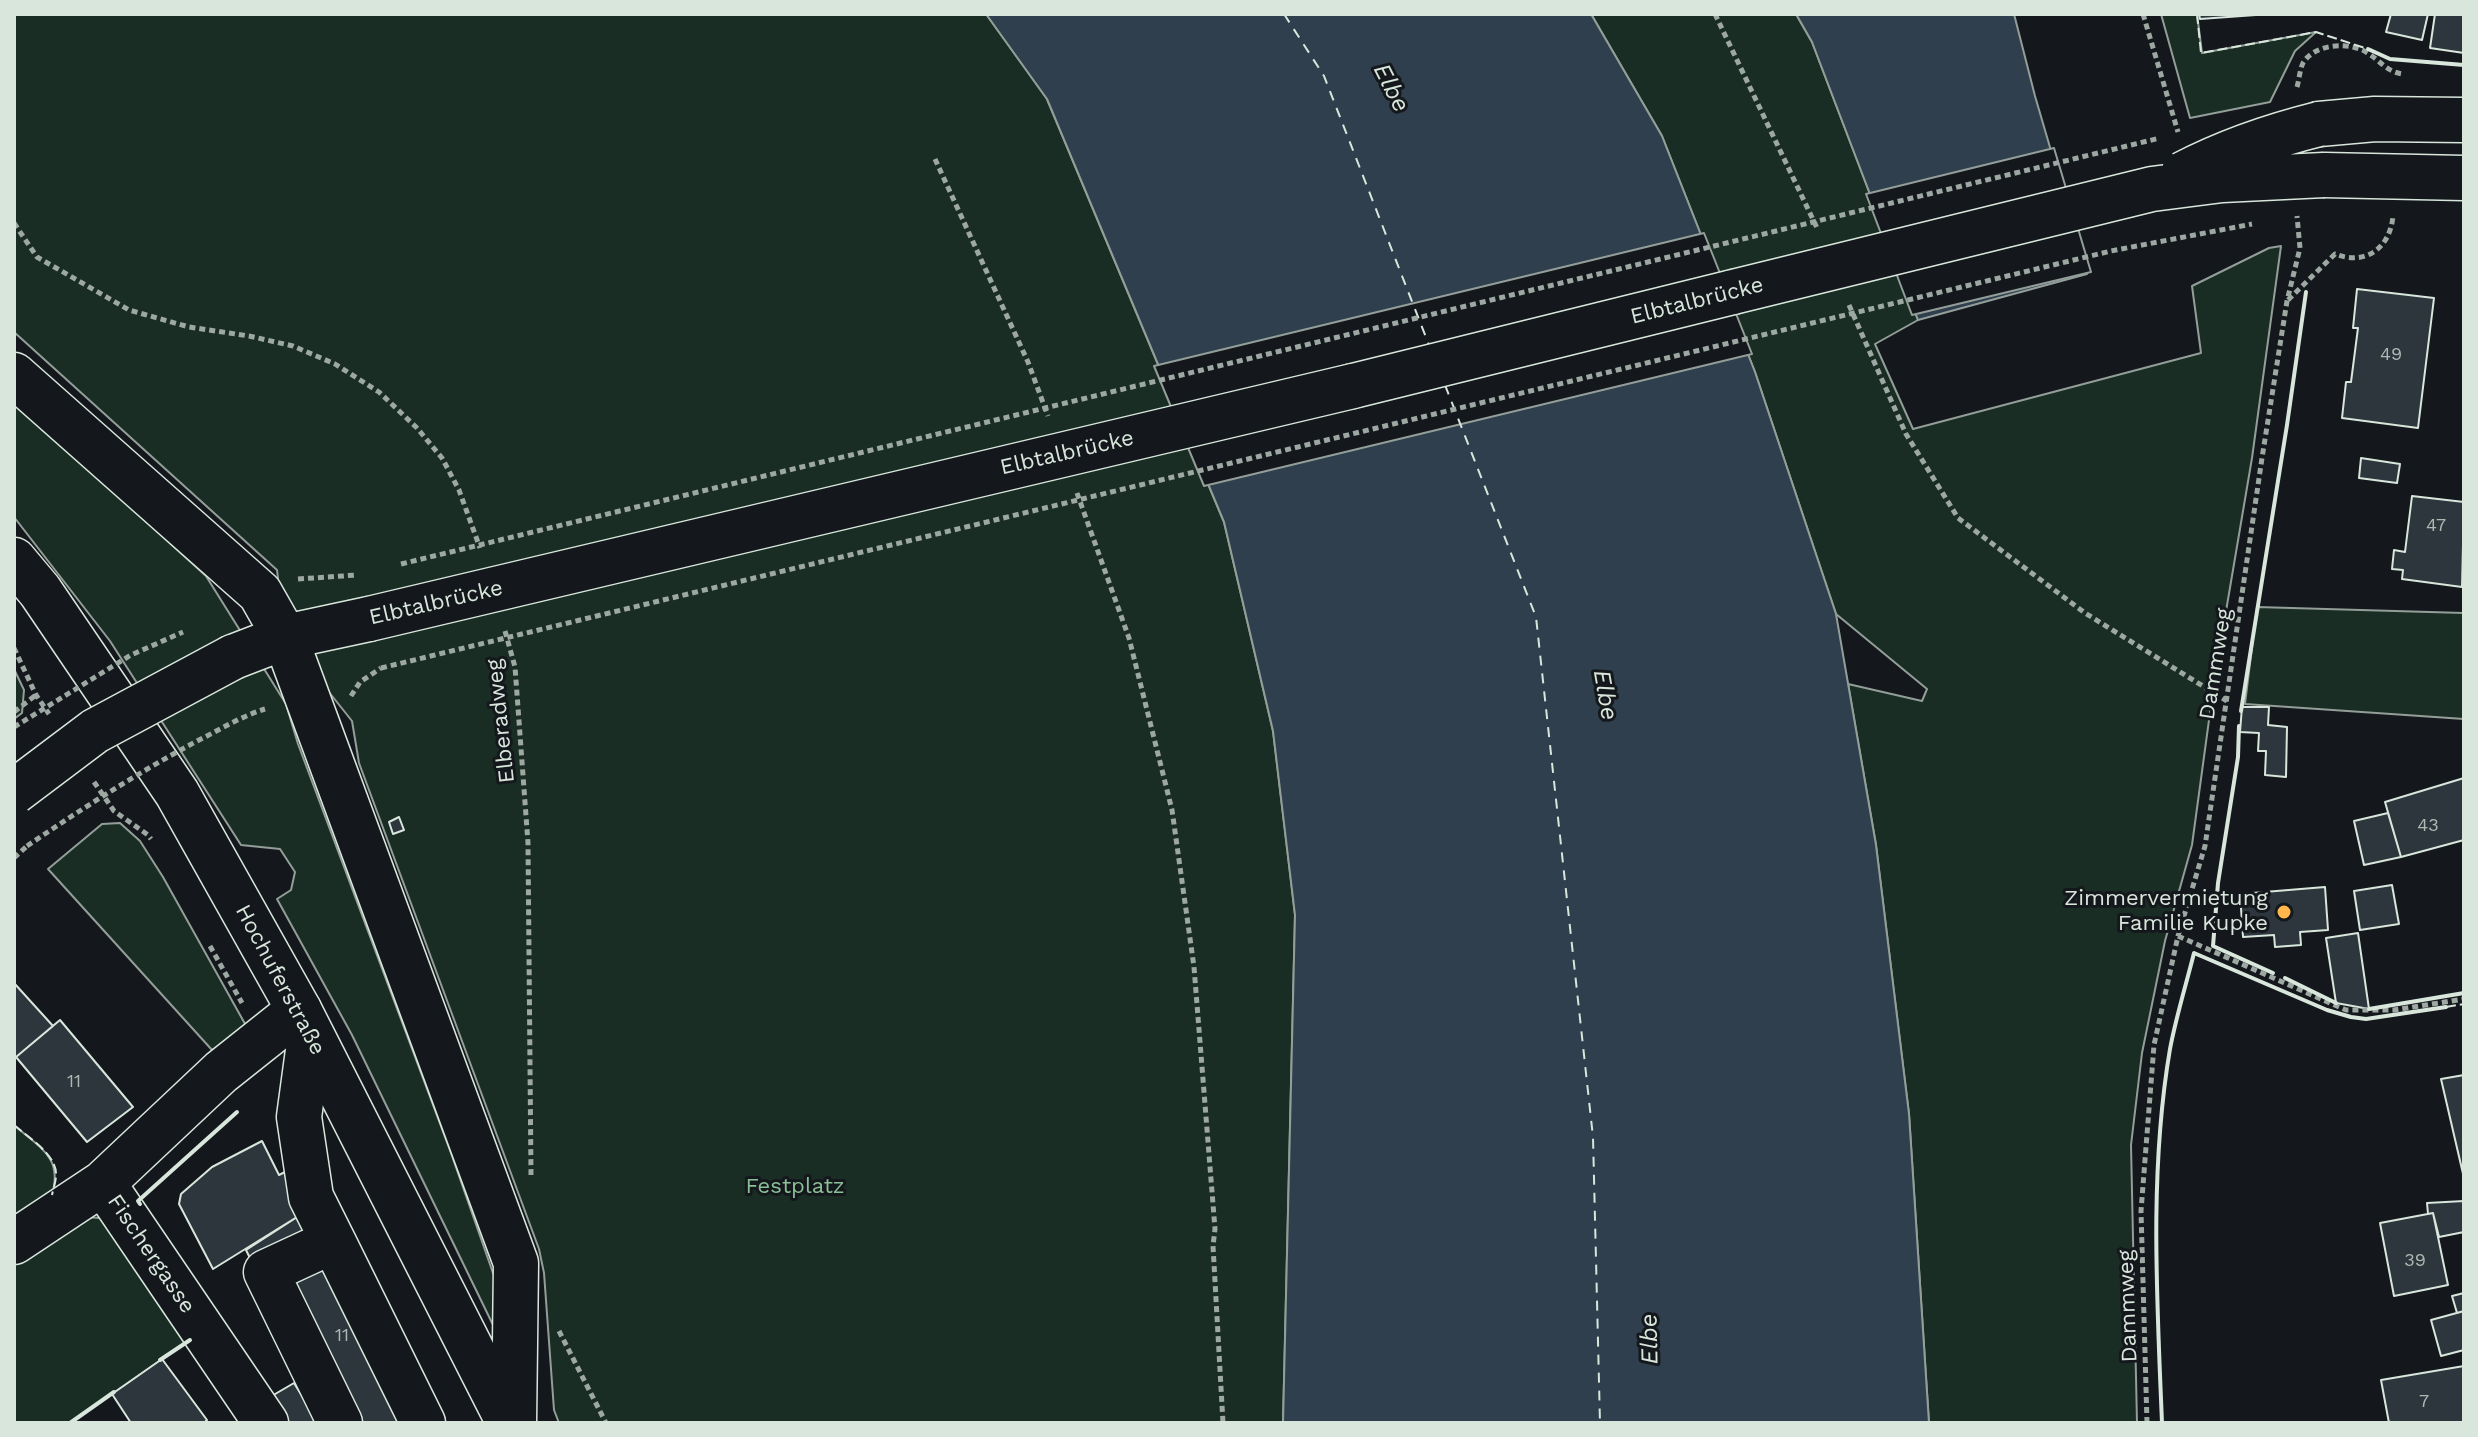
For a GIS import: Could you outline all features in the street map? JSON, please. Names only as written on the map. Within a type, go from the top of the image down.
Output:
[{"type":"main road","name":"Elbtalbrücke","points":[[2152,189],[2216,157],[2268,137],[2319,124],[2375,119],[2464,120]]},
{"type":"main road","name":"Elbtalbrücke","points":[[14,792],[95,731],[233,657],[285,637],[1353,386],[2152,189],[2222,180],[2310,190],[2464,178]]},
{"type":"main road","points":[[14,375],[260,593],[285,637],[516,1263],[511,1423]]},
{"type":"main road","name":"Hochuferstraße","points":[[14,560],[40,591],[177,793],[305,1023],[511,1423]]},
{"type":"main road","points":[[305,1023],[299,1117],[311,1197],[423,1423]]},
{"type":"main road","name":"Fischergasse","points":[[266,1423],[103,1183],[221,1072],[262,1039],[305,1023]]},
{"type":"main road","points":[[14,1242],[103,1183]]},
{"type":"main road","points":[[333,1241],[266,1272],[340,1423]]},
{"type":"path","points":[[1715,14],[1808,208]]},
{"type":"path","points":[[2143,14],[2181,142]]},
{"type":"path","points":[[388,567],[2179,134]]},
{"type":"path","points":[[935,159],[1028,362],[1049,419]]},
{"type":"path","name":"Dammweg","points":[[2147,1423],[2141,1211],[2154,1045],[2178,936],[2205,846],[2287,301],[2310,190]]},
{"type":"path","points":[[2287,301],[2335,254],[2362,258],[2376,252],[2385,243],[2392,228],[2394,208]]},
{"type":"path","points":[[2292,219],[2304,218]]},
{"type":"path","points":[[14,223],[37,257],[129,310],[189,327],[293,346],[335,364],[379,392],[417,428],[442,458],[459,490],[485,562]]},
{"type":"path","points":[[381,668],[2096,255],[2264,223]]},
{"type":"path","points":[[1866,346],[1906,434],[1958,518],[2085,613],[2227,701]]},
{"type":"path","points":[[1076,490],[1129,638],[1172,810],[1194,967],[1207,1108],[1223,1423]]},
{"type":"path","name":"Elberadweg","points":[[502,622],[515,667],[528,843],[531,1185]]},
{"type":"path","points":[[14,727],[131,655],[197,626]]},
{"type":"path","points":[[14,648],[36,695],[54,721]]},
{"type":"path","points":[[14,712],[36,695]]},
{"type":"path","points":[[14,858],[95,799],[251,713],[265,709]]},
{"type":"path","points":[[88,773],[114,811],[148,835],[156,848]]},
{"type":"path","points":[[2178,936],[2346,1010],[2394,1010],[2464,999]]},
{"type":"path","points":[[209,944],[262,1039]]},
{"type":"path","points":[[554,1321],[606,1423]]},
{"type":"green space","name":"Festplatz","points":[[14,14],[986,14],[1047,99],[1224,522],[1273,731],[1295,915],[1283,1423],[559,1423],[554,1410],[544,1273],[539,1249],[359,763],[352,721],[285,637],[277,570],[14,332]]},
{"type":"green space","points":[[1591,14],[1796,14],[1812,42],[1918,320],[1875,344],[1913,429],[2201,353],[2192,286],[2269,248],[2281,246],[2252,458],[2215,676],[2192,845],[2165,941],[2142,1053],[2131,1145],[2137,1423],[1929,1423],[1909,1114],[1876,845],[1848,684],[1922,701],[1927,689],[1836,614],[1755,372],[1662,136]]},
{"type":"green space","points":[[2161,14],[2197,14],[2202,53],[2316,32],[2295,51],[2270,102],[2190,118]]},
{"type":"green space","points":[[14,401],[206,576],[286,704],[500,1293],[494,1327],[352,1035],[277,899],[291,890],[295,872],[280,849],[241,845],[110,641],[14,517]]},
{"type":"green space","points":[[2257,607],[2464,613],[2464,719],[2245,704]]},
{"type":"green space","points":[[14,669],[24,690],[22,713],[14,719]]},
{"type":"green space","points":[[120,823],[140,841],[163,877],[249,1031],[212,1050],[48,869],[102,824]]},
{"type":"green space","points":[[14,1125],[52,1162],[55,1182],[52,1195],[83,1217],[101,1218],[190,1340],[70,1423],[14,1423]]},
{"type":"water","name":"Elbe","points":[[986,14],[1591,14],[1662,136],[1755,372],[1836,614],[1876,845],[1909,1114],[1929,1423],[1283,1423],[1295,915],[1273,731],[1224,522],[1047,99]]},
{"type":"water","points":[[1796,14],[2014,14],[2087,274],[1918,320],[1812,42]]},
{"type":"pier","points":[[2054,148],[2091,272],[1912,315],[1866,194]]},
{"type":"pier","points":[[1704,233],[1752,354],[1204,486],[1154,366]]},
{"type":"building","points":[[2199,14],[2270,14],[2200,19]]},
{"type":"building","points":[[2391,14],[2428,14],[2422,40],[2386,32]]},
{"type":"building","points":[[2435,14],[2464,14],[2464,53],[2430,48]]},
{"type":"building","points":[[2357,289],[2434,298],[2418,428],[2342,418],[2346,382],[2351,382],[2358,328],[2353,328]]},
{"type":"building","points":[[2361,458],[2400,464],[2397,483],[2359,478]]},
{"type":"building","points":[[2412,496],[2464,502],[2462,587],[2402,579],[2403,570],[2392,569],[2394,550],[2405,552]]},
{"type":"building","points":[[2242,707],[2269,707],[2268,725],[2287,727],[2286,777],[2265,775],[2266,751],[2258,751],[2259,733],[2240,732]]},
{"type":"building","points":[[2464,778],[2464,840],[2401,857],[2385,802]]},
{"type":"building","points":[[2388,813],[2401,857],[2364,865],[2354,821]]},
{"type":"building","points":[[399,817],[404,830],[393,834],[389,822]]},
{"type":"building","points":[[2392,885],[2399,924],[2360,930],[2354,891]]},
{"type":"building","name":"Zimmervermietung Familie Kupke","points":[[2325,887],[2328,930],[2300,932],[2301,945],[2275,947],[2274,935],[2243,937],[2240,894]]},
{"type":"building","points":[[2358,933],[2369,1009],[2336,1003],[2326,938]]},
{"type":"building","points":[[14,983],[53,1026],[16,1057],[14,1055]]},
{"type":"building","points":[[60,1020],[133,1107],[87,1142],[16,1057]]},
{"type":"building","points":[[2464,1075],[2464,1178],[2441,1079]]},
{"type":"building","points":[[262,1141],[279,1175],[285,1172],[305,1212],[213,1269],[179,1204],[181,1194],[212,1167]]},
{"type":"building","points":[[2464,1201],[2464,1232],[2439,1237],[2433,1213],[2428,1214],[2427,1203]]},
{"type":"building","points":[[305,1212],[436,1423],[332,1423],[246,1250]]},
{"type":"building","points":[[2433,1213],[2448,1285],[2394,1296],[2380,1223]]},
{"type":"building","points":[[2464,1293],[2464,1311],[2457,1313],[2452,1296]]},
{"type":"building","points":[[2464,1311],[2464,1350],[2441,1356],[2431,1320]]},
{"type":"building","points":[[162,1359],[207,1420],[204,1423],[131,1423],[112,1394]]},
{"type":"building","points":[[2464,1366],[2464,1423],[2389,1423],[2381,1380]]},
{"type":"building","points":[[294,1383],[319,1423],[286,1423],[270,1397]]},
{"type":"ferry route","points":[[1284,14],[1324,76],[1429,345]]},
{"type":"ferry route","points":[[1445,385],[1536,617],[1593,1137],[1600,1423]]},
{"type":"fence","points":[[2197,14],[2201,53],[2316,32],[2368,49]]},
{"type":"fence","points":[[2446,1007],[2464,1004]]},
{"type":"fence","points":[[14,1125],[52,1160],[56,1175],[52,1195]]},
{"type":"wall","points":[[2368,49],[2390,59],[2464,65]]},
{"type":"wall","points":[[2241,711],[2306,292]]},
{"type":"wall","points":[[2239,726],[2238,757],[2218,883],[2213,946],[2273,973]]},
{"type":"wall","points":[[2162,1423],[2156,1236],[2159,1142],[2170,1049],[2194,953],[2327,1010],[2351,1017],[2366,1019],[2446,1007]]},
{"type":"wall","points":[[2285,978],[2336,1003]]},
{"type":"wall","points":[[2369,1009],[2464,993]]},
{"type":"wall","points":[[140,1204],[138,1201],[237,1112]]},
{"type":"wall","points":[[160,1360],[190,1340]]},
{"type":"wall","points":[[70,1423],[114,1392]]},
{"type":"place","name":"Zimmervermietung Familie Kupke","points":[[2284,912]]}]
